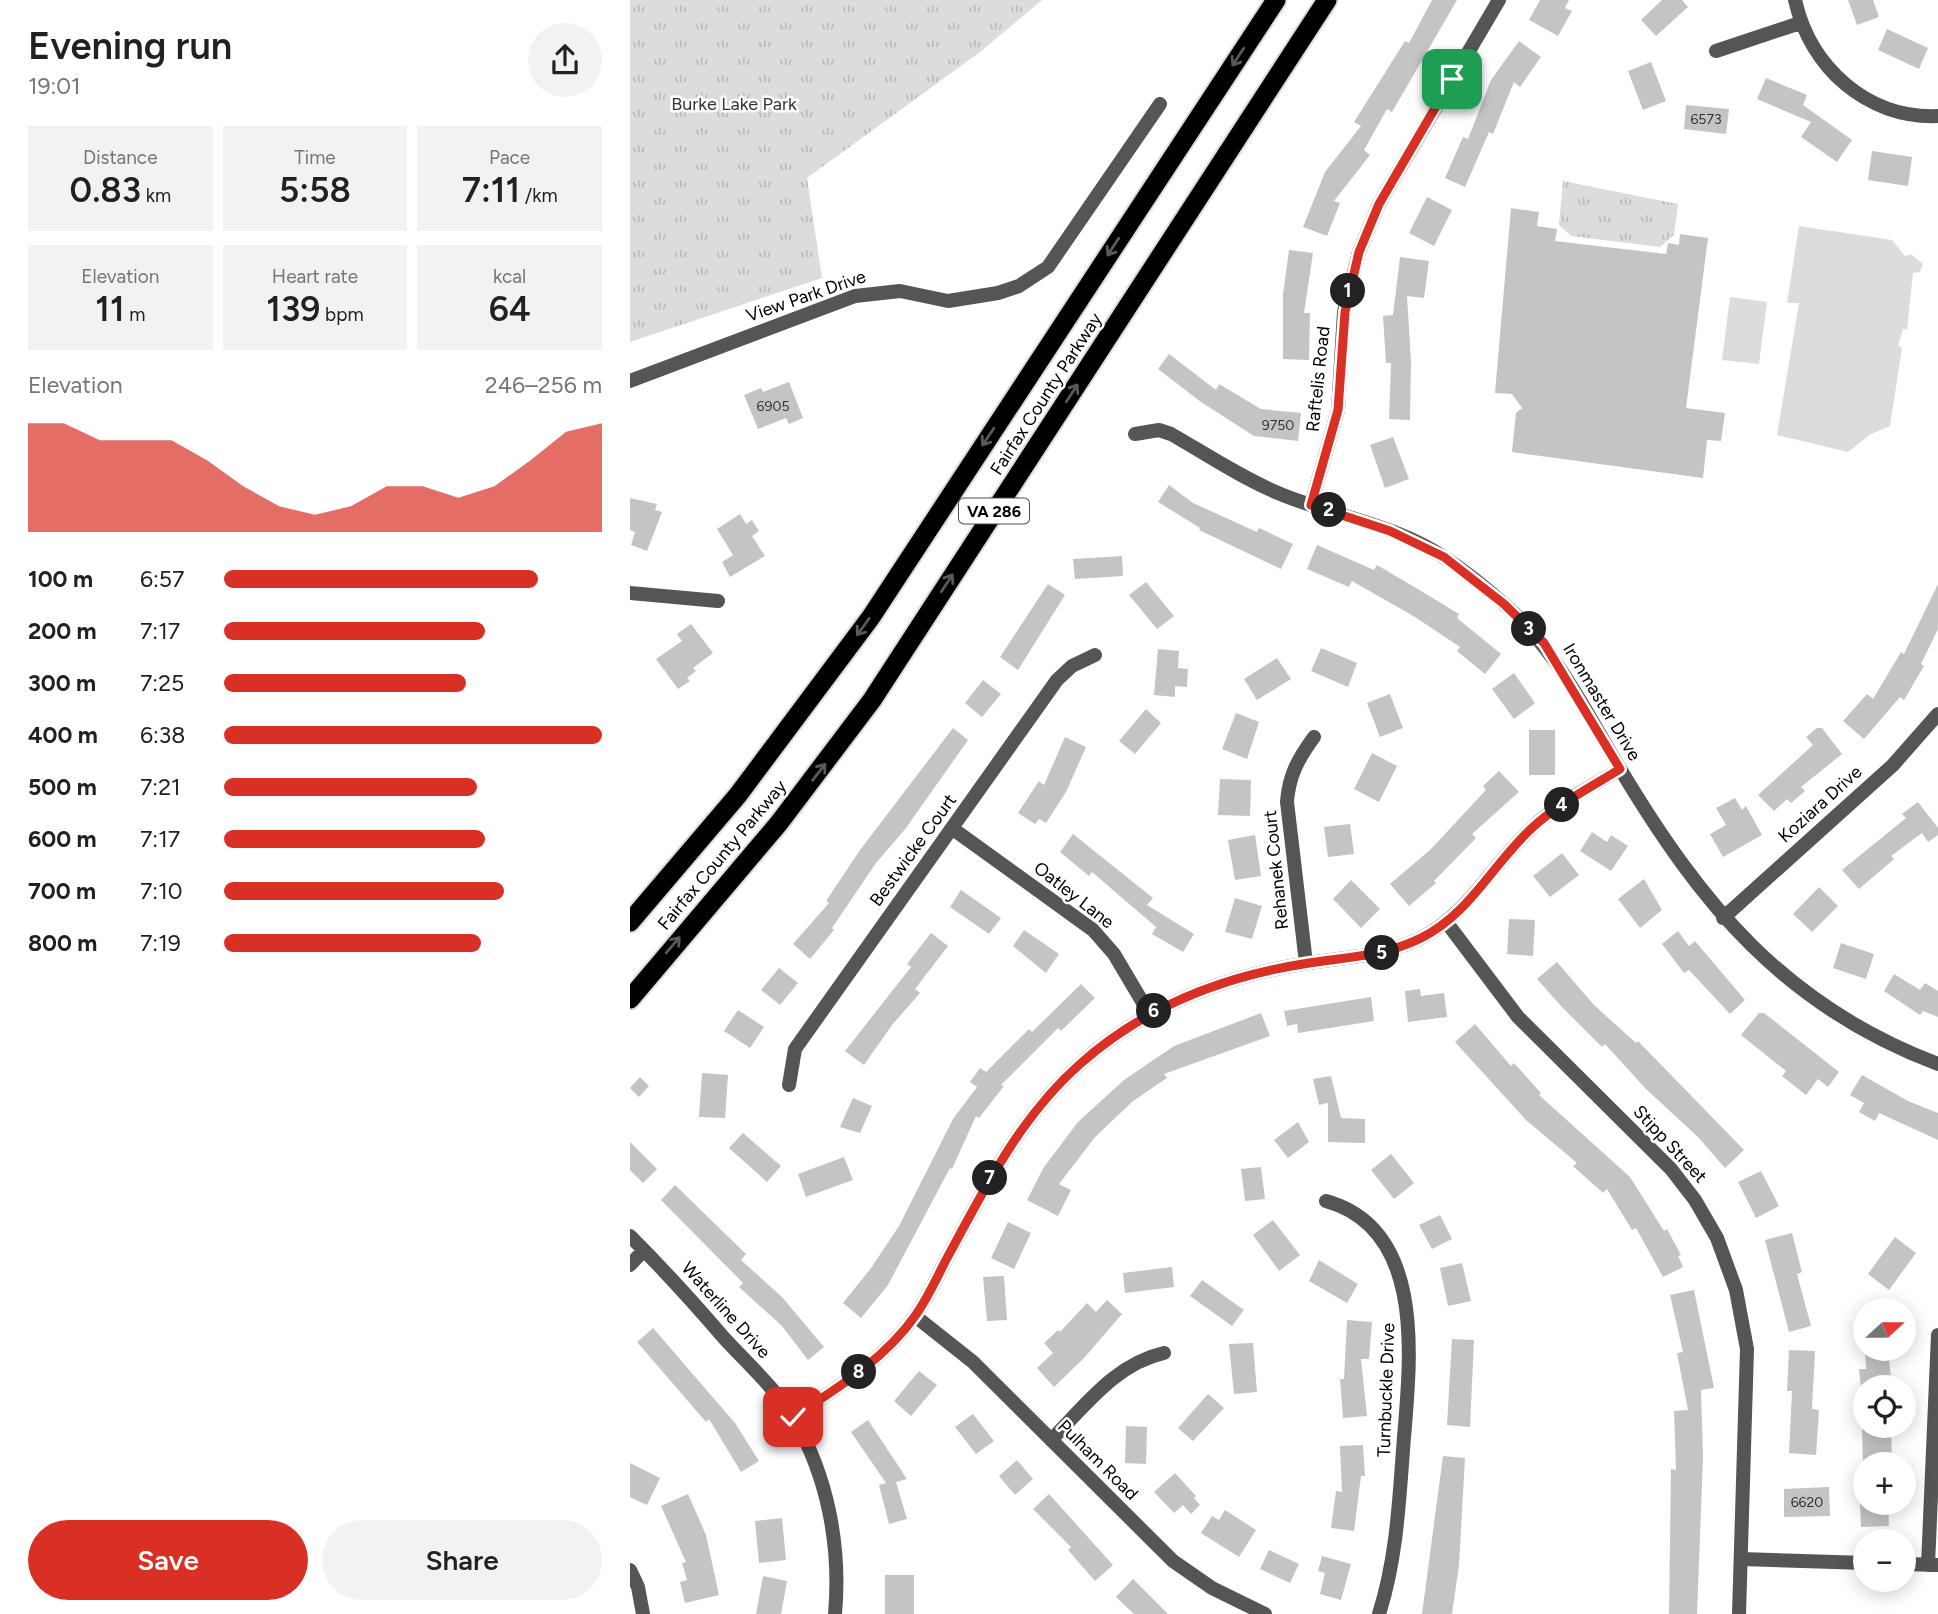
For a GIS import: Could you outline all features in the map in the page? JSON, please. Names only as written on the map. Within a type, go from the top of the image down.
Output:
[{"type":"highway","name":"Fairfax County Parkway","points":[[630,922],[738,795],[871,617],[1276,0]]},
{"type":"highway","name":"Fairfax County Parkway","points":[[630,999],[779,823],[872,700],[1327,0]]},
{"type":"street","name":"Raftelis Road","points":[[1311,505],[1338,410],[1345,312],[1359,252],[1379,204],[1499,0]]},
{"type":"street","points":[[1795,0],[1800,23],[1819,58],[1860,96],[1893,111],[1938,116]]},
{"type":"street","points":[[1716,51],[1800,23]]},
{"type":"street","name":"View Park Drive","points":[[630,381],[855,296],[900,290],[948,301],[998,293],[1034,279],[1048,267],[1160,104]]},
{"type":"street","name":"Ironmaster Drive","points":[[1135,434],[1159,430],[1171,434],[1254,481],[1311,505],[1390,531],[1444,557],[1504,604],[1544,643],[1620,769],[1687,872],[1723,918],[1745,941],[1790,979],[1845,1018],[1882,1039],[1938,1064]]},
{"type":"street","points":[[630,593],[718,601]]},
{"type":"street","name":"Bestwicke Court","points":[[789,1085],[795,1049],[1057,680],[1072,666],[1095,655]]},
{"type":"street","name":"Koziara Drive","points":[[1723,918],[1893,765],[1938,714]]},
{"type":"street","name":"Rehanek Court","points":[[1306,963],[1287,802],[1295,762],[1314,737]]},
{"type":"street","points":[[793,1417],[864,1367],[915,1316],[996,1168],[1029,1118],[1081,1063],[1149,1013],[1226,982],[1306,963],[1380,954],[1420,939],[1447,923],[1534,826],[1620,769]]},
{"type":"street","name":"Oatley Lane","points":[[953,829],[1093,930],[1114,954],[1149,1013]]},
{"type":"street","name":"Stipp Street","points":[[1447,923],[1518,1017],[1671,1169],[1695,1200],[1717,1238],[1736,1290],[1747,1349],[1739,1614]]},
{"type":"street","name":"Turnbuckle Drive","points":[[1326,1201],[1348,1209],[1374,1233],[1393,1263],[1407,1303],[1410,1359],[1398,1518],[1388,1582],[1379,1614]]},
{"type":"street","name":"Waterline Drive","points":[[630,1236],[793,1417],[824,1490],[832,1524],[836,1562],[835,1614]]},
{"type":"street","points":[[630,1265],[644,1250]]},
{"type":"street","name":"Pulham Road","points":[[915,1316],[973,1362],[1172,1561],[1212,1588],[1265,1614]]},
{"type":"street","points":[[1933,1565],[1938,1335]]},
{"type":"street","points":[[1051,1440],[1127,1366],[1144,1357],[1164,1353]]},
{"type":"street","points":[[1741,1559],[1853,1563]]},
{"type":"street","points":[[630,1570],[638,1587],[643,1614]]},
{"type":"green space","name":"Burke Lake Park","points":[[630,0],[1042,0],[980,52],[807,178],[822,278],[630,342]]},
{"type":"green space","points":[[1563,181],[1678,204],[1674,235],[1660,247],[1571,236],[1559,225]]},
{"type":"green space","points":[[1799,226],[1892,240],[1905,256],[1911,254],[1923,264],[1920,272],[1913,273],[1907,330],[1903,329],[1898,345],[1902,348],[1890,426],[1871,434],[1848,452],[1777,435],[1799,303],[1787,303]]},
{"type":"green space","points":[[1730,297],[1767,302],[1759,364],[1722,360]]},
{"type":"building","points":[[1432,0],[1457,0],[1392,112],[1387,109],[1364,150],[1370,155],[1334,201],[1340,203],[1327,236],[1303,227],[1325,172],[1361,126],[1354,122],[1405,41],[1409,43]]},
{"type":"building","points":[[1540,0],[1569,0],[1565,8],[1572,11],[1558,36],[1529,20]]},
{"type":"building","points":[[1662,0],[1682,0],[1688,7],[1656,36],[1641,20]]},
{"type":"building","points":[[1848,0],[1873,0],[1879,17],[1857,25]]},
{"type":"building","points":[[1887,29],[1928,48],[1919,69],[1878,50]]},
{"type":"building","points":[[1519,41],[1541,57],[1520,87],[1514,82],[1493,134],[1489,132],[1465,187],[1445,178],[1463,137],[1468,139],[1491,80]]},
{"type":"building","points":[[1651,62],[1666,101],[1643,110],[1628,71]]},
{"type":"building","points":[[1766,78],[1807,95],[1803,105],[1852,140],[1837,162],[1801,137],[1811,122],[1757,99]]},
{"type":"building","points":[[1686,105],[1729,109],[1726,134],[1684,129]]},
{"type":"building","points":[[1872,151],[1912,157],[1908,186],[1868,180]]},
{"type":"building","points":[[1427,197],[1452,210],[1434,246],[1409,233]]},
{"type":"building","points":[[1511,208],[1539,212],[1537,226],[1557,229],[1555,241],[1666,254],[1668,243],[1679,245],[1680,234],[1708,238],[1686,408],[1725,413],[1721,441],[1707,440],[1703,478],[1512,452],[1516,413],[1522,408],[1512,394],[1495,393]]},
{"type":"building","points":[[1289,250],[1313,253],[1304,313],[1310,313],[1309,360],[1283,359],[1283,294]]},
{"type":"building","points":[[1400,257],[1429,261],[1424,298],[1407,296],[1411,361],[1410,420],[1389,419],[1391,363],[1386,363],[1383,316],[1393,315]]},
{"type":"building","points":[[1169,354],[1216,390],[1219,384],[1261,409],[1301,413],[1298,441],[1254,436],[1201,402],[1158,369]]},
{"type":"building","points":[[789,382],[803,418],[789,424],[786,418],[758,429],[744,395],[761,388],[763,392]]},
{"type":"building","points":[[1393,437],[1409,479],[1385,488],[1370,445]]},
{"type":"building","points":[[1169,485],[1193,503],[1257,532],[1259,528],[1293,544],[1281,569],[1199,530],[1200,528],[1158,502]]},
{"type":"building","points":[[630,498],[657,504],[655,510],[662,512],[647,551],[631,545],[635,532],[630,530]]},
{"type":"building","points":[[740,514],[746,524],[752,520],[759,531],[752,536],[765,556],[730,577],[722,562],[733,555],[717,529]]},
{"type":"building","points":[[1317,545],[1374,570],[1377,565],[1416,588],[1459,614],[1457,618],[1501,654],[1485,674],[1457,651],[1460,647],[1415,617],[1352,581],[1349,587],[1307,569]]},
{"type":"building","points":[[1122,556],[1123,576],[1075,579],[1073,559]]},
{"type":"building","points":[[1146,582],[1174,616],[1157,629],[1129,595]]},
{"type":"building","points":[[1048,584],[1065,595],[1018,670],[1000,657]]},
{"type":"building","points":[[1938,584],[1938,629],[1921,664],[1924,666],[1904,700],[1900,697],[1864,739],[1843,721],[1867,694],[1873,699],[1901,652],[1904,654]]},
{"type":"building","points":[[691,624],[713,653],[693,668],[696,671],[687,678],[690,681],[678,689],[656,659],[682,641],[677,634]]},
{"type":"building","points":[[1321,648],[1357,663],[1348,687],[1311,671]]},
{"type":"building","points":[[1158,649],[1179,651],[1178,668],[1188,669],[1187,687],[1175,686],[1175,697],[1154,695]]},
{"type":"building","points":[[1277,658],[1291,679],[1257,700],[1244,679]]},
{"type":"building","points":[[1514,673],[1535,703],[1514,719],[1492,689]]},
{"type":"building","points":[[983,680],[1001,694],[982,717],[965,703]]},
{"type":"building","points":[[1390,694],[1403,728],[1380,737],[1367,703]]},
{"type":"building","points":[[1146,709],[1161,723],[1135,754],[1119,741]]},
{"type":"building","points":[[1236,713],[1259,722],[1247,759],[1222,749]]},
{"type":"building","points":[[953,728],[968,740],[906,828],[876,863],[832,928],[834,930],[810,959],[793,944],[829,903],[826,901],[860,850]]},
{"type":"building","points":[[1817,728],[1822,728],[1842,754],[1801,787],[1805,791],[1791,803],[1787,799],[1774,811],[1758,795],[1813,745],[1806,737]]},
{"type":"building","points":[[1529,730],[1555,730],[1555,775],[1529,775]]},
{"type":"building","points":[[1065,737],[1086,747],[1066,792],[1046,823],[1039,819],[1035,824],[1018,813],[1039,781],[1044,785]]},
{"type":"building","points":[[1372,753],[1397,766],[1379,802],[1354,789]]},
{"type":"building","points":[[1499,771],[1519,792],[1472,834],[1476,838],[1434,881],[1436,883],[1409,906],[1390,884],[1430,850],[1486,790],[1483,786]]},
{"type":"building","points":[[1220,779],[1251,780],[1250,816],[1218,815]]},
{"type":"building","points":[[1735,798],[1742,810],[1746,806],[1762,835],[1723,857],[1710,834],[1726,825],[1716,808]]},
{"type":"building","points":[[1918,802],[1938,828],[1938,835],[1928,842],[1922,833],[1891,856],[1894,859],[1859,889],[1842,870],[1906,818],[1902,814]]},
{"type":"building","points":[[1350,824],[1354,854],[1328,857],[1324,827]]},
{"type":"building","points":[[1592,832],[1607,842],[1611,835],[1628,846],[1611,871],[1580,851]]},
{"type":"building","points":[[1073,834],[1153,898],[1147,905],[1194,934],[1183,952],[1152,934],[1156,927],[1092,872],[1089,876],[1060,852]]},
{"type":"building","points":[[1255,835],[1261,876],[1235,880],[1228,840]]},
{"type":"building","points":[[1562,853],[1579,875],[1550,897],[1533,876]]},
{"type":"building","points":[[1644,879],[1662,910],[1640,928],[1618,899]]},
{"type":"building","points":[[1351,880],[1380,909],[1361,928],[1333,899]]},
{"type":"building","points":[[1819,887],[1838,906],[1812,932],[1793,914]]},
{"type":"building","points":[[961,890],[1001,918],[989,934],[950,907]]},
{"type":"building","points":[[1235,898],[1262,906],[1252,939],[1225,932]]},
{"type":"building","points":[[1509,919],[1535,920],[1533,956],[1507,954]]},
{"type":"building","points":[[1024,930],[1059,954],[1046,973],[1013,946]]},
{"type":"building","points":[[1678,931],[1689,946],[1695,941],[1745,1000],[1730,1014],[1689,970],[1684,973],[1662,944]]},
{"type":"building","points":[[931,933],[948,946],[915,989],[920,993],[892,1025],[864,1065],[845,1051],[911,967],[907,964]]},
{"type":"building","points":[[1841,943],[1874,954],[1866,979],[1833,968]]},
{"type":"building","points":[[1557,962],[1594,1005],[1636,1043],[1638,1041],[1744,1150],[1725,1168],[1698,1137],[1646,1089],[1605,1044],[1602,1047],[1537,979]]},
{"type":"building","points":[[779,968],[798,983],[780,1005],[761,990]]},
{"type":"building","points":[[1894,974],[1920,990],[1925,983],[1938,991],[1938,1017],[1923,1011],[1920,1015],[1884,991]]},
{"type":"building","points":[[1081,984],[1095,998],[1061,1031],[1058,1028],[1001,1085],[1004,1086],[979,1118],[976,1116],[952,1169],[950,1168],[888,1285],[861,1318],[843,1303],[899,1226],[953,1119],[977,1087],[970,1082],[980,1068],[986,1072],[1029,1029],[1032,1032]]},
{"type":"building","points":[[1420,989],[1421,996],[1444,993],[1447,1017],[1408,1022],[1405,991]]},
{"type":"building","points":[[1371,997],[1374,1021],[1298,1033],[1297,1024],[1287,1026],[1284,1011]]},
{"type":"building","points":[[738,1010],[764,1027],[750,1048],[724,1031]]},
{"type":"building","points":[[1261,1013],[1270,1036],[1164,1074],[1167,1078],[1133,1101],[1095,1137],[1059,1184],[1071,1190],[1058,1216],[1027,1200],[1044,1167],[1078,1122],[1124,1080],[1174,1046]]},
{"type":"building","points":[[1759,1013],[1764,1013],[1839,1072],[1828,1087],[1818,1079],[1806,1095],[1782,1076],[1786,1071],[1741,1035]]},
{"type":"building","points":[[1475,1024],[1511,1066],[1514,1063],[1541,1093],[1539,1095],[1630,1177],[1664,1231],[1667,1229],[1681,1255],[1678,1256],[1683,1267],[1663,1277],[1636,1228],[1632,1230],[1607,1189],[1603,1193],[1573,1166],[1577,1163],[1526,1120],[1455,1042]]},
{"type":"building","points":[[702,1073],[728,1075],[725,1118],[699,1117]]},
{"type":"building","points":[[1862,1075],[1908,1101],[1938,1113],[1938,1140],[1879,1113],[1875,1121],[1859,1112],[1864,1103],[1850,1095]]},
{"type":"building","points":[[1331,1076],[1341,1118],[1365,1119],[1365,1143],[1328,1142],[1328,1103],[1319,1105],[1313,1079]]},
{"type":"building","points":[[640,1077],[649,1086],[639,1097],[630,1088]]},
{"type":"building","points":[[853,1098],[872,1106],[860,1133],[840,1127]]},
{"type":"building","points":[[1298,1122],[1309,1142],[1288,1158],[1274,1140]]},
{"type":"building","points":[[743,1133],[781,1166],[767,1182],[729,1148]]},
{"type":"building","points":[[630,1142],[657,1169],[643,1183],[630,1170]]},
{"type":"building","points":[[1391,1154],[1414,1183],[1394,1199],[1371,1170]]},
{"type":"building","points":[[844,1157],[853,1180],[806,1197],[798,1174]]},
{"type":"building","points":[[1261,1167],[1265,1199],[1245,1201],[1241,1169]]},
{"type":"building","points":[[1761,1171],[1779,1206],[1756,1218],[1738,1182]]},
{"type":"building","points":[[675,1185],[746,1254],[741,1260],[782,1297],[824,1347],[808,1360],[782,1326],[739,1287],[743,1283],[661,1200]]},
{"type":"building","points":[[1440,1215],[1452,1239],[1432,1249],[1419,1225]]},
{"type":"building","points":[[1273,1220],[1300,1255],[1279,1271],[1253,1235]]},
{"type":"building","points":[[1008,1222],[1031,1233],[1014,1269],[991,1258]]},
{"type":"building","points":[[1792,1233],[1802,1272],[1797,1274],[1811,1326],[1789,1332],[1765,1240]]},
{"type":"building","points":[[1895,1237],[1916,1253],[1889,1290],[1868,1274]]},
{"type":"building","points":[[1319,1260],[1358,1284],[1347,1303],[1309,1281]]},
{"type":"building","points":[[1462,1263],[1471,1301],[1448,1306],[1440,1268]]},
{"type":"building","points":[[1172,1267],[1174,1287],[1125,1293],[1123,1273]]},
{"type":"building","points":[[1004,1276],[1007,1320],[987,1321],[983,1277]]},
{"type":"building","points":[[1202,1280],[1244,1310],[1232,1326],[1190,1296]]},
{"type":"building","points":[[1694,1290],[1714,1388],[1701,1390],[1703,1457],[1697,1614],[1669,1614],[1671,1469],[1676,1470],[1674,1411],[1688,1410],[1677,1353],[1683,1352],[1670,1295]]},
{"type":"building","points":[[1107,1300],[1122,1314],[1084,1358],[1054,1387],[1037,1368],[1053,1353],[1044,1343],[1058,1330],[1060,1332],[1087,1303],[1096,1312]]},
{"type":"building","points":[[1347,1320],[1372,1322],[1369,1359],[1361,1359],[1367,1416],[1343,1418],[1340,1379],[1344,1379]]},
{"type":"building","points":[[653,1328],[735,1423],[759,1461],[741,1472],[709,1419],[706,1422],[637,1342]]},
{"type":"building","points":[[1452,1339],[1474,1340],[1470,1427],[1447,1425]]},
{"type":"building","points":[[1253,1343],[1257,1392],[1234,1394],[1229,1344]]},
{"type":"building","points":[[1789,1350],[1815,1351],[1812,1409],[1819,1410],[1816,1455],[1789,1453],[1792,1391],[1787,1391]]},
{"type":"building","points":[[1866,1362],[1889,1362],[1891,1375],[1860,1375],[1859,1369],[1866,1369]]},
{"type":"building","points":[[919,1371],[937,1385],[911,1416],[894,1401]]},
{"type":"building","points":[[1208,1394],[1224,1408],[1193,1441],[1178,1428]]},
{"type":"building","points":[[973,1414],[994,1441],[976,1454],[955,1427]]},
{"type":"building","points":[[868,1420],[907,1479],[896,1482],[907,1519],[889,1524],[879,1485],[886,1483],[851,1432]]},
{"type":"building","points":[[1126,1426],[1147,1427],[1146,1464],[1125,1463]]},
{"type":"building","points":[[1862,1438],[1891,1438],[1892,1452],[1863,1452]]},
{"type":"building","points":[[1363,1445],[1365,1476],[1361,1476],[1354,1531],[1331,1528],[1336,1491],[1342,1492],[1340,1446]]},
{"type":"building","points":[[1443,1456],[1465,1458],[1459,1565],[1452,1614],[1422,1614]]},
{"type":"building","points":[[1017,1460],[1033,1479],[1015,1495],[999,1476]]},
{"type":"building","points":[[630,1463],[660,1478],[647,1505],[630,1497]]},
{"type":"building","points":[[1175,1473],[1196,1496],[1194,1498],[1200,1505],[1191,1514],[1183,1505],[1174,1513],[1154,1492]]},
{"type":"building","points":[[1829,1487],[1830,1516],[1784,1517],[1784,1489]]},
{"type":"building","points":[[688,1494],[706,1535],[719,1595],[685,1603],[680,1582],[687,1580],[682,1563],[686,1562],[661,1506]]},
{"type":"building","points":[[1049,1494],[1113,1565],[1095,1581],[1068,1550],[1071,1547],[1033,1509]]},
{"type":"building","points":[[1225,1510],[1256,1530],[1239,1557],[1201,1533],[1212,1516],[1219,1520]]},
{"type":"building","points":[[1860,1515],[1889,1515],[1889,1526],[1861,1527]]},
{"type":"building","points":[[782,1518],[786,1560],[759,1563],[755,1521]]},
{"type":"building","points":[[1269,1550],[1299,1564],[1290,1583],[1260,1569]]},
{"type":"building","points":[[1322,1556],[1351,1564],[1341,1600],[1320,1594],[1325,1573],[1318,1571]]},
{"type":"building","points":[[885,1575],[914,1575],[914,1614],[885,1614]]},
{"type":"building","points":[[763,1576],[787,1581],[781,1614],[756,1614]]},
{"type":"building","points":[[1133,1579],[1168,1614],[1134,1614],[1116,1597]]},
{"type":"route","points":[[793,1417],[840,1387],[892,1341],[915,1316],[996,1168],[1029,1118],[1081,1063],[1149,1013],[1198,992],[1272,969],[1380,954],[1420,939],[1447,923],[1466,905],[1514,846],[1534,826],[1620,769],[1544,643],[1504,604],[1444,557],[1390,531],[1311,505],[1338,410],[1345,312],[1349,285],[1359,252],[1379,204],[1452,79]]}]
